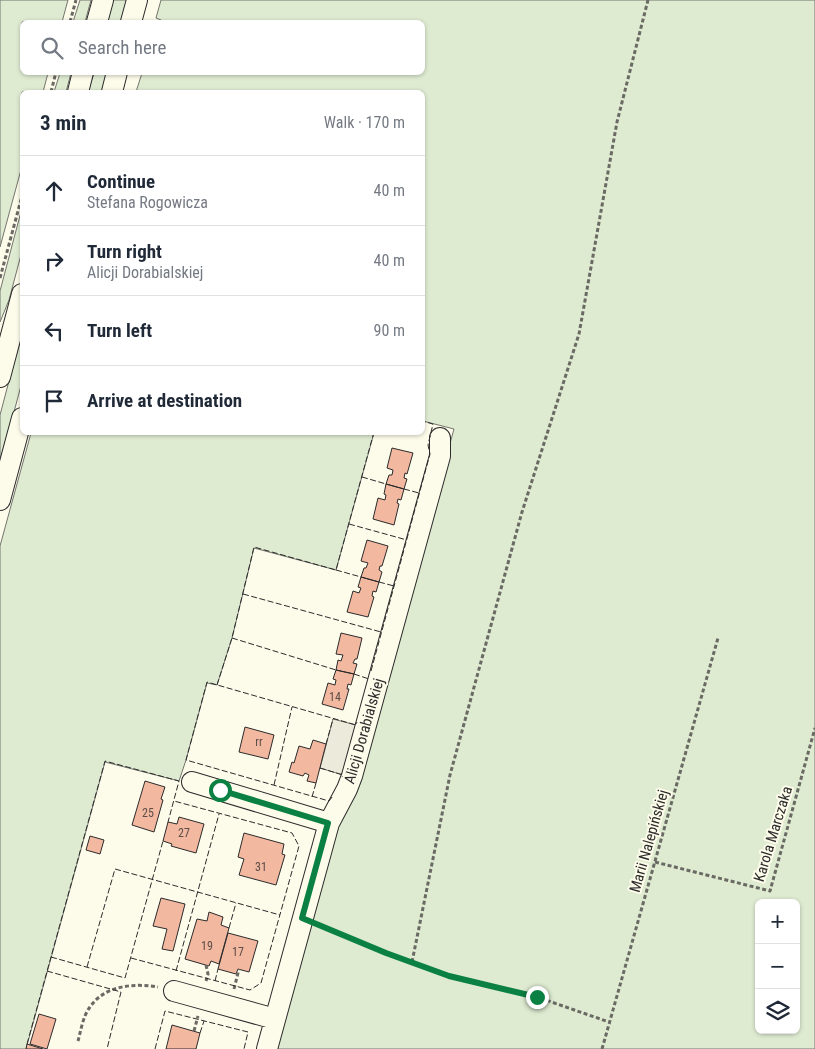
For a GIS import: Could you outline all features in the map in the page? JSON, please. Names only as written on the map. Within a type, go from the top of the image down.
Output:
[{"type":"street","points":[[98,20],[103,0]]},
{"type":"street","points":[[132,20],[137,0]]},
{"type":"street","points":[[78,90],[82,75]]},
{"type":"street","points":[[112,90],[116,75]]},
{"type":"street","points":[[0,377],[20,302]]},
{"type":"street","points":[[0,500],[20,425]]},
{"type":"street","name":"Alicji Dorabialskiej","points":[[267,1049],[328,823],[348,789],[352,776],[440,456],[440,438]]},
{"type":"street","points":[[192,782],[328,823]]},
{"type":"street","points":[[174,991],[275,1019]]},
{"type":"path","points":[[71,20],[76,0]]},
{"type":"path","points":[[412,962],[450,774],[522,512],[579,334],[617,122],[648,0]]},
{"type":"path","points":[[52,90],[55,75]]},
{"type":"path","points":[[0,278],[20,203]]},
{"type":"path","name":"Marii Nalepińskiej","points":[[602,1049],[718,638]]},
{"type":"path","name":"Karola Marczaka","points":[[655,862],[770,891],[815,728]]},
{"type":"path","points":[[302,918],[449,976],[537,997],[609,1022]]},
{"type":"path","points":[[78,1041],[89,1008],[98,998],[112,990],[121,986],[146,985],[174,991]]},
{"type":"green space","points":[[0,0],[68,0],[63,20],[20,20],[20,75],[47,75],[44,90],[20,90],[20,173],[0,247]]},
{"type":"green space","points":[[80,0],[91,0],[86,20],[74,20]]},
{"type":"green space","points":[[113,0],[127,0],[122,20],[108,20]]},
{"type":"green space","points":[[161,0],[815,0],[815,1049],[276,1049],[326,849],[362,763],[454,429],[425,422],[425,90],[137,90],[141,75],[425,75],[425,20],[161,20],[156,18]]},
{"type":"green space","points":[[59,75],[70,75],[67,90],[55,90]]},
{"type":"green space","points":[[93,75],[106,75],[103,90],[89,90]]},
{"type":"green space","points":[[20,216],[20,259],[9,300],[0,322],[0,291]]},
{"type":"green space","points":[[20,340],[20,389],[0,464],[0,415]]},
{"type":"green space","points":[[30,435],[373,435],[336,570],[254,548],[232,638],[217,685],[207,683],[179,781],[105,762],[26,1049],[0,1049],[0,546]]},
{"type":"shaded area","points":[[333,719],[356,725],[343,775],[320,768]]},
{"type":"building","points":[[392,448],[413,453],[407,474],[405,473],[404,478],[407,479],[404,489],[386,484],[393,470],[387,468]]},
{"type":"building","points":[[386,484],[404,489],[401,500],[398,499],[397,503],[399,504],[394,525],[373,519],[378,498],[385,500]]},
{"type":"building","points":[[367,540],[388,546],[379,570],[382,572],[379,582],[361,577],[368,563],[361,561]]},
{"type":"building","points":[[361,577],[379,582],[376,592],[373,591],[372,596],[374,597],[368,617],[347,612],[353,591],[359,593],[361,588],[358,587]]},
{"type":"building","points":[[341,633],[362,638],[357,659],[353,663],[357,664],[354,674],[336,670],[338,660],[341,661],[343,655],[336,654]]},
{"type":"building","points":[[336,670],[354,674],[351,685],[348,684],[347,689],[349,689],[343,710],[322,704],[328,683],[335,685],[336,680],[333,679]]},
{"type":"building","points":[[245,727],[274,735],[268,759],[239,752]]},
{"type":"building","points":[[313,740],[326,744],[316,783],[307,781],[309,775],[305,773],[303,776],[289,772],[299,746],[310,749]]},
{"type":"building","points":[[145,781],[165,787],[154,832],[132,825]]},
{"type":"building","points":[[179,817],[204,824],[196,853],[171,846],[172,844],[163,841],[168,822],[177,824]]},
{"type":"building","points":[[244,833],[284,844],[282,854],[285,855],[276,885],[239,875],[244,859],[238,857]]},
{"type":"building","points":[[90,836],[104,840],[100,854],[86,850]]},
{"type":"building","points":[[161,898],[185,904],[173,951],[162,949],[167,929],[153,926]]},
{"type":"building","points":[[209,912],[223,917],[221,925],[229,928],[219,964],[211,961],[209,966],[185,959],[197,919],[207,921]]},
{"type":"building","points":[[228,933],[258,941],[249,972],[238,969],[236,974],[218,969]]},
{"type":"building","points":[[39,1014],[56,1019],[47,1049],[30,1044]]},
{"type":"building","points":[[172,1025],[200,1033],[196,1049],[166,1049]]},
{"type":"building","points":[[27,1044],[43,1049],[26,1049]]},
{"type":"fence","points":[[371,671],[430,454],[428,445],[433,424],[425,422]]},
{"type":"fence","points":[[217,685],[232,638],[254,547],[336,570],[373,435]]},
{"type":"fence","points":[[362,477],[386,484]]},
{"type":"fence","points":[[404,489],[419,493]]},
{"type":"fence","points":[[349,524],[407,540]]},
{"type":"fence","points":[[336,570],[361,577]]},
{"type":"fence","points":[[379,582],[394,586]]},
{"type":"fence","points":[[243,594],[381,632]]},
{"type":"fence","points":[[232,638],[336,670]]},
{"type":"fence","points":[[354,674],[369,679]]},
{"type":"fence","points":[[332,797],[329,801],[186,760],[207,682],[356,725],[357,722]]},
{"type":"fence","points":[[274,785],[292,707]]},
{"type":"fence","points":[[326,744],[333,719]]},
{"type":"fence","points":[[27,1044],[105,761],[179,781],[168,822]]},
{"type":"fence","points":[[320,768],[343,775],[342,777]]},
{"type":"fence","points":[[312,797],[316,783]]},
{"type":"fence","points":[[131,958],[250,990],[261,983],[299,846],[292,833],[174,801]]},
{"type":"fence","points":[[176,971],[219,814]]},
{"type":"fence","points":[[51,957],[125,978],[163,841]]},
{"type":"fence","points":[[87,967],[115,869],[280,915]]},
{"type":"fence","points":[[229,928],[236,903]]},
{"type":"fence","points":[[215,981],[218,969]]},
{"type":"fence","points":[[47,971],[121,992],[107,1049]]},
{"type":"fence","points":[[155,1049],[165,1011],[248,1032],[244,1049]]},
{"type":"fence","points":[[200,1033],[204,1021]]},
{"type":"route","points":[[220,790],[328,823],[302,918],[386,953],[449,976],[537,997]]}]
